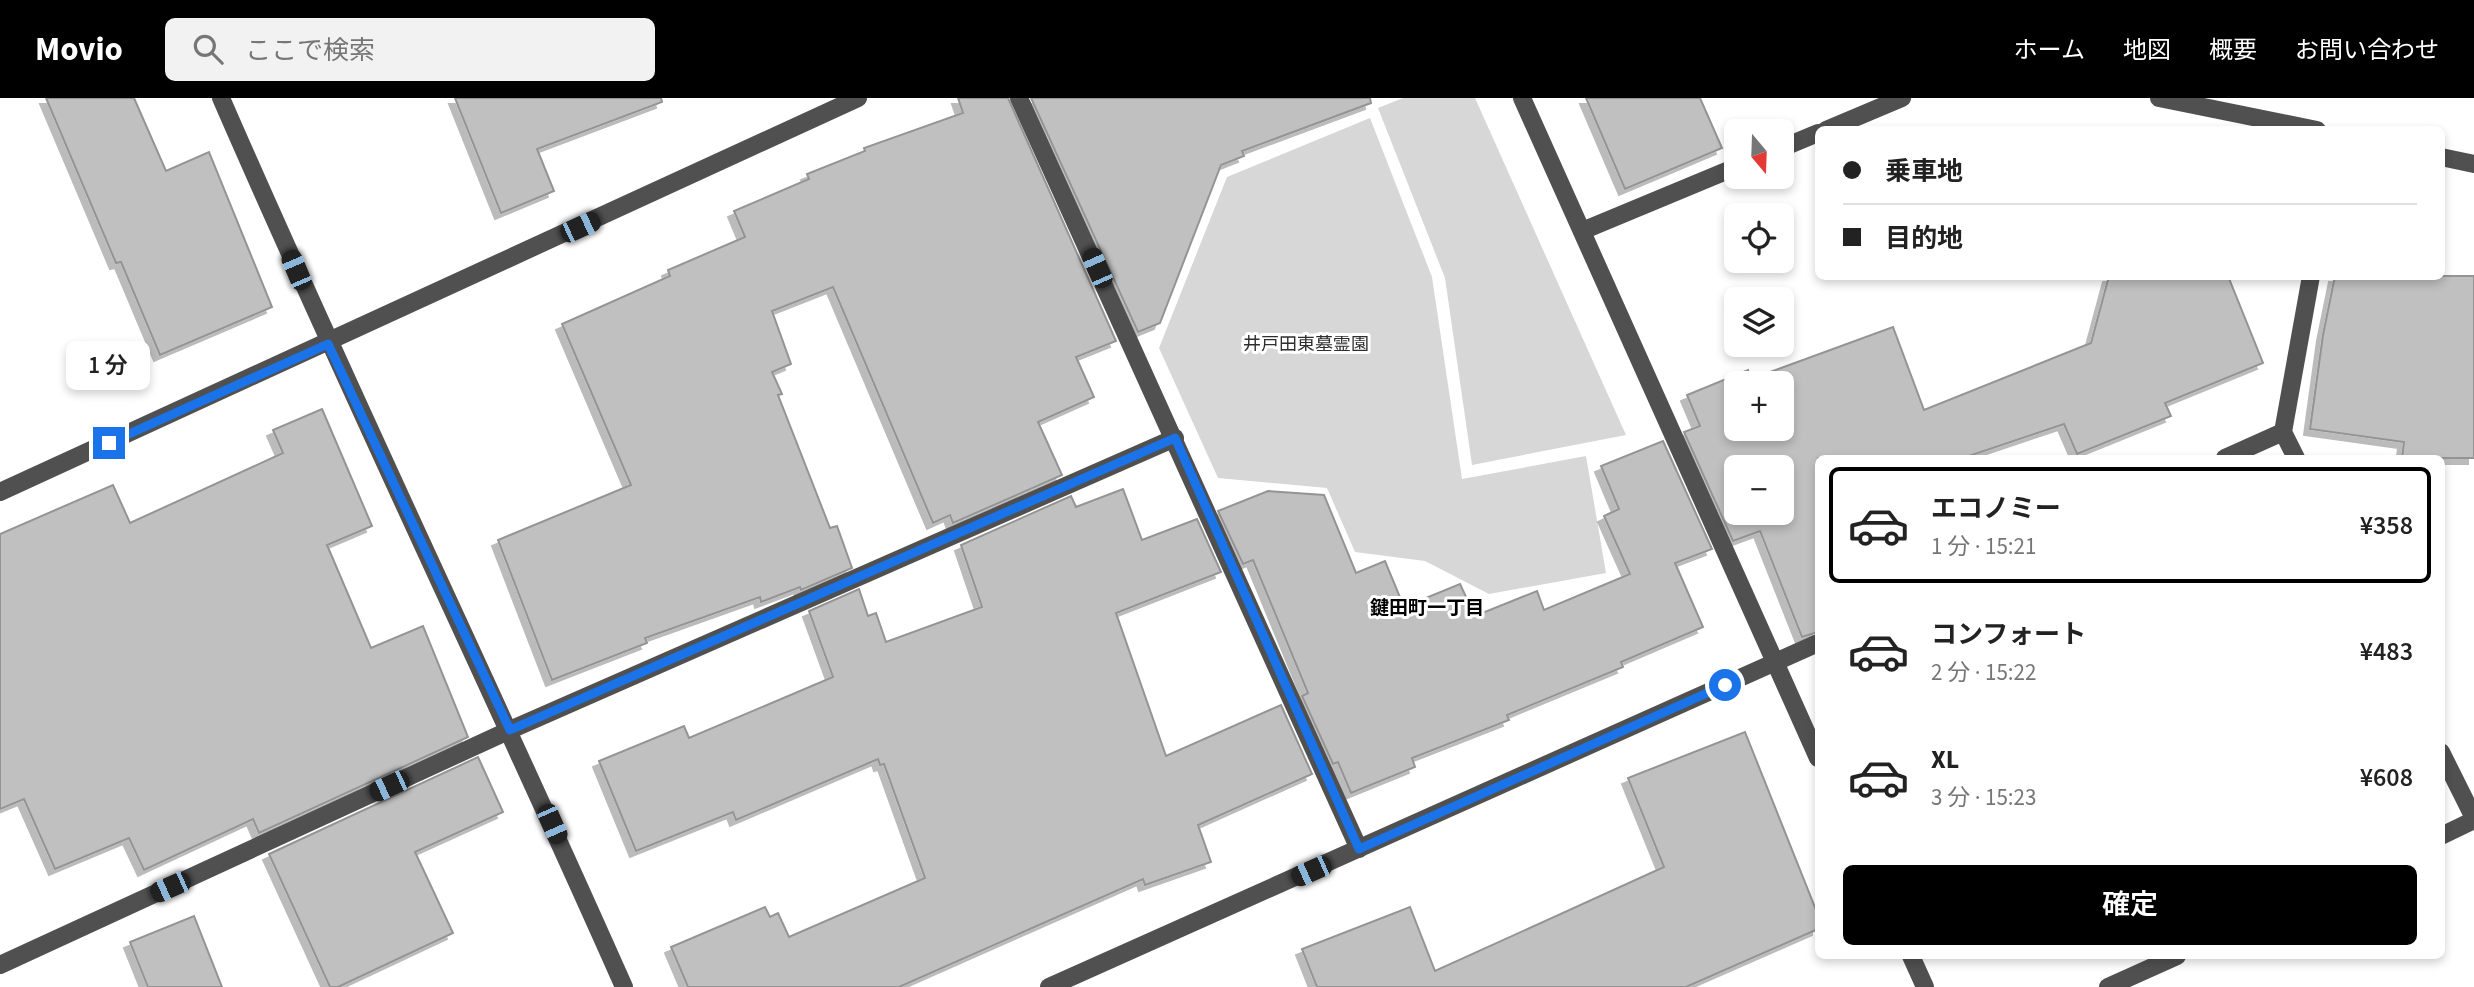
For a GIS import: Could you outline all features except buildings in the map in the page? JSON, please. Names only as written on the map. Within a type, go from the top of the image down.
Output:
[{"type":"street","points":[[221,98],[328,344],[510,730],[624,987]]},
{"type":"street","points":[[0,492],[328,344],[858,98]]},
{"type":"street","points":[[1019,98],[1359,849]]},
{"type":"street","points":[[1522,98],[1815,752]]},
{"type":"street","points":[[1836,126],[1902,98]]},
{"type":"street","points":[[2160,98],[2297,126]]},
{"type":"street","points":[[1794,143],[1815,134]]},
{"type":"street","points":[[2445,158],[2474,164]]},
{"type":"street","points":[[1582,231],[1724,172]]},
{"type":"street","points":[[2294,455],[2283,432],[2310,280]]},
{"type":"street","points":[[2232,455],[2283,432]]},
{"type":"street","points":[[0,965],[510,730],[1175,438]]},
{"type":"street","points":[[1049,987],[1815,644]]},
{"type":"street","points":[[2445,760],[2474,819],[2445,834]]},
{"type":"street","points":[[1912,959],[1925,987]]},
{"type":"street","points":[[2108,987],[2170,959]]},
{"type":"green space","points":[[1403,98],[1475,98],[1626,435],[1472,465],[1445,278],[1378,108]]},
{"type":"green space","name":"井戸田東墓霊園","points":[[1370,118],[1432,277],[1462,479],[1586,456],[1606,573],[1489,594],[1425,561],[1355,552],[1327,488],[1218,478],[1159,348],[1227,177]]},
{"type":"district","name":"鍵田町一丁目","points":[[1427,608]]},
{"type":"route","points":[[109,443],[328,344],[510,730],[1175,438],[1359,849],[1725,685]]}]
